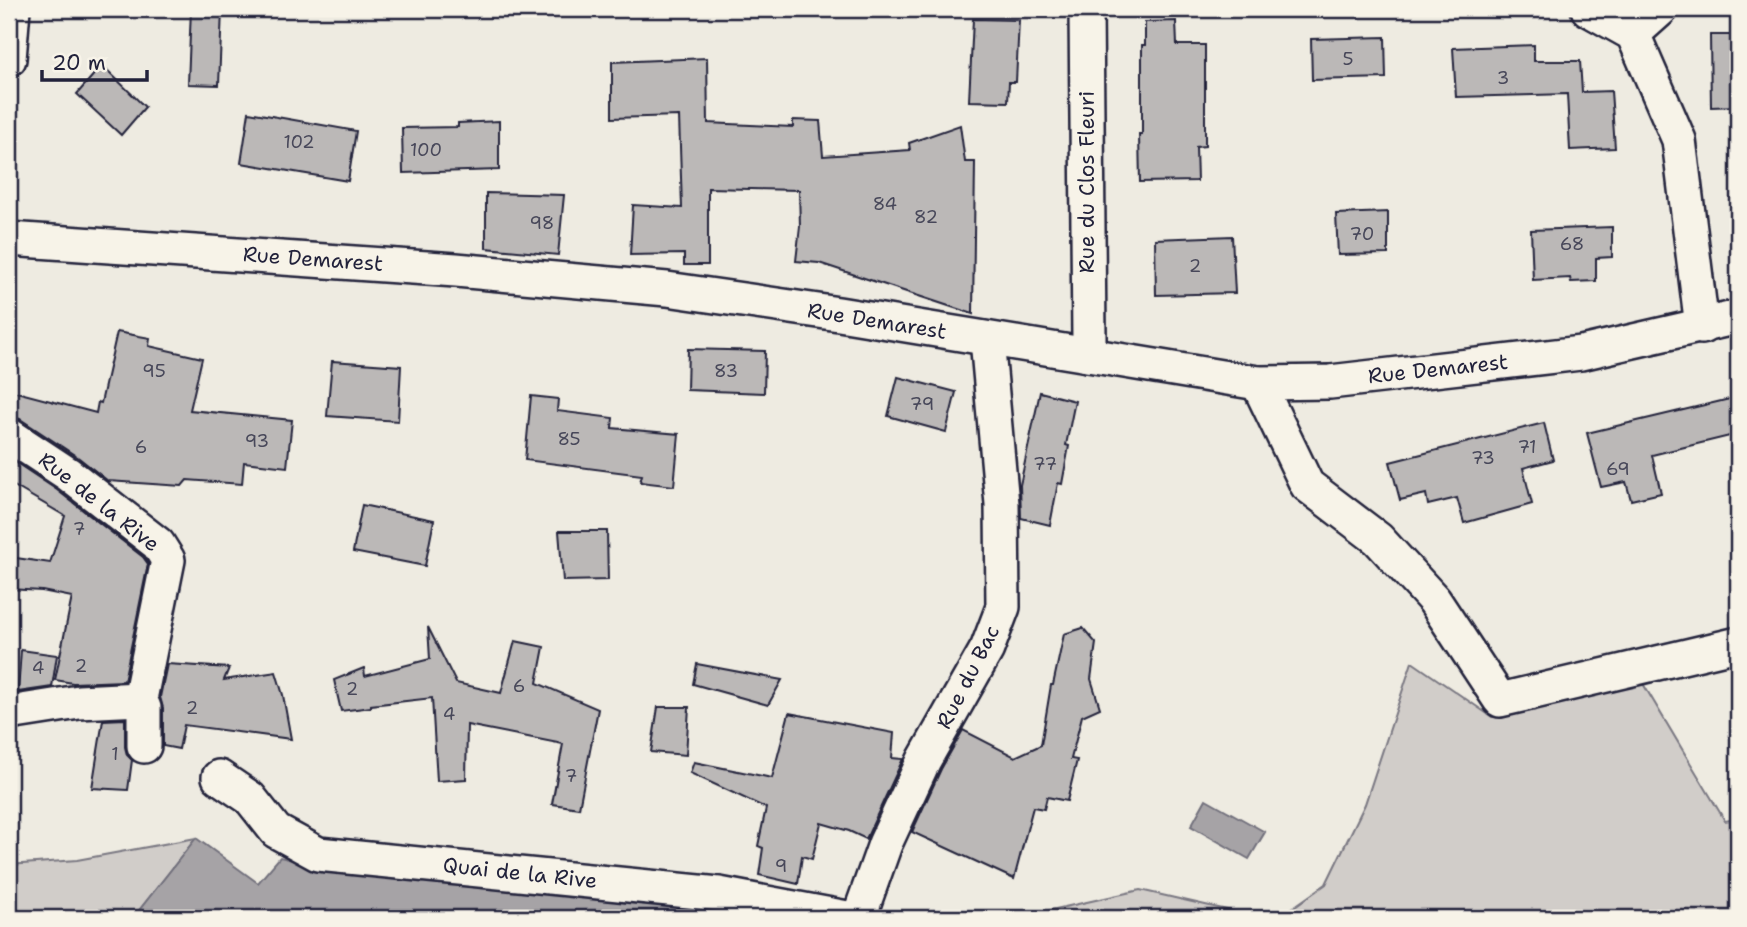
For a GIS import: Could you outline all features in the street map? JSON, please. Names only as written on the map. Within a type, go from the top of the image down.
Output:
[{"type":"street","points":[[9,59],[13,9]]},
{"type":"street","name":"Rue du Clos Fleuri","points":[[1086,9],[1087,355]]},
{"type":"street","points":[[1588,9],[1633,34],[1679,140],[1702,327]]},
{"type":"street","points":[[1633,34],[1661,9]]},
{"type":"street","name":"Rue Demarest","points":[[9,239],[443,269],[667,289],[1258,383],[1330,382],[1581,353],[1738,317]]},
{"type":"street","name":"Rue du Bac","points":[[852,918],[924,760],[987,649],[1003,607],[1002,504],[987,339]]},
{"type":"street","points":[[1258,383],[1307,485],[1378,539],[1434,600],[1500,700],[1738,644]]},
{"type":"street","name":"Rue de la Rive","points":[[9,435],[68,474],[158,544],[168,560],[140,699],[144,708],[144,746]]},
{"type":"street","points":[[9,713],[79,702],[140,699]]},
{"type":"street","name":"Quai de la Rive","points":[[219,777],[250,798],[276,831],[318,854],[719,894],[852,918]]},
{"type":"shaded area","points":[[1412,662],[1492,717],[1642,682],[1725,821],[1738,819],[1738,918],[1278,918],[1326,884],[1365,804]]},
{"type":"shaded area","points":[[1206,799],[1265,832],[1249,859],[1191,826]]},
{"type":"shaded area","points":[[196,838],[133,918],[9,918],[9,865],[77,860]]},
{"type":"shaded area","points":[[196,838],[258,883],[280,857],[314,865],[515,884],[776,918],[133,918]]},
{"type":"shaded area","points":[[1140,890],[1262,918],[1041,918],[1047,911]]},
{"type":"building","points":[[191,9],[222,9],[219,85],[188,84]]},
{"type":"building","points":[[973,19],[1019,20],[1016,82],[1009,82],[1008,102],[969,101]]},
{"type":"building","points":[[1176,21],[1177,45],[1205,45],[1205,146],[1196,147],[1197,181],[1140,182],[1139,134],[1142,134],[1142,45],[1145,45],[1145,22]]},
{"type":"building","points":[[1710,35],[1738,35],[1738,106],[1711,107]]},
{"type":"building","points":[[1385,37],[1386,78],[1312,80],[1311,39]]},
{"type":"building","points":[[1534,45],[1534,61],[1580,61],[1582,92],[1611,91],[1615,148],[1570,150],[1567,94],[1456,97],[1453,48]]},
{"type":"building","points":[[707,58],[708,123],[793,127],[793,120],[820,121],[823,156],[910,150],[909,143],[960,125],[965,162],[975,162],[973,314],[819,263],[796,261],[800,226],[799,190],[708,188],[708,265],[684,265],[684,254],[630,255],[633,205],[682,208],[679,116],[612,118],[612,62]]},
{"type":"building","points":[[102,65],[145,107],[121,135],[77,94]]},
{"type":"building","points":[[249,112],[356,131],[348,181],[241,163]]},
{"type":"building","points":[[499,121],[499,170],[403,173],[402,128],[458,127],[458,123]]},
{"type":"building","points":[[486,193],[564,195],[558,255],[486,248]]},
{"type":"building","points":[[1388,212],[1388,254],[1338,255],[1336,214]]},
{"type":"building","points":[[1612,227],[1612,257],[1596,258],[1596,281],[1571,282],[1570,278],[1533,280],[1531,230]]},
{"type":"building","points":[[1232,236],[1235,293],[1156,295],[1155,239]]},
{"type":"building","points":[[117,332],[150,338],[149,346],[202,358],[190,410],[292,420],[287,467],[244,462],[242,484],[187,480],[182,486],[108,481],[20,419],[9,416],[9,390],[96,413],[98,402],[101,403]]},
{"type":"building","points":[[688,349],[765,351],[764,393],[687,390]]},
{"type":"building","points":[[332,361],[401,366],[398,421],[327,416]]},
{"type":"building","points":[[898,377],[956,392],[946,432],[888,416]]},
{"type":"building","points":[[1040,392],[1075,401],[1062,484],[1058,483],[1050,525],[1021,518],[1020,485]]},
{"type":"building","points":[[531,396],[558,399],[557,411],[613,418],[612,428],[679,434],[674,486],[640,482],[642,475],[525,460]]},
{"type":"building","points":[[1738,397],[1738,434],[1652,455],[1661,493],[1631,500],[1626,482],[1601,487],[1587,433]]},
{"type":"building","points":[[1544,423],[1553,460],[1523,468],[1532,504],[1464,523],[1457,498],[1428,505],[1426,494],[1400,500],[1390,462]]},
{"type":"building","points":[[9,458],[57,490],[143,557],[148,564],[124,681],[73,683],[55,680],[72,597],[42,591],[9,589],[9,557],[50,563],[65,516],[9,483]]},
{"type":"building","points":[[362,505],[434,520],[425,566],[353,552]]},
{"type":"building","points":[[559,531],[607,531],[608,580],[563,581]]},
{"type":"building","points":[[428,627],[456,683],[501,693],[515,641],[544,647],[537,683],[598,709],[579,808],[552,804],[563,744],[467,725],[466,779],[437,781],[432,698],[341,711],[334,680],[364,668],[365,676],[430,659]]},
{"type":"building","points":[[1083,628],[1096,643],[1091,679],[1100,708],[1082,716],[1071,759],[1077,760],[1067,801],[1047,797],[1044,809],[1033,807],[1014,879],[912,832],[941,769],[963,730],[1015,757],[1041,745],[1051,685],[1064,634]]},
{"type":"building","points":[[21,650],[57,655],[52,687],[18,692]]},
{"type":"building","points":[[167,664],[229,668],[224,680],[276,672],[291,739],[184,725],[179,749],[163,746],[163,708],[160,697]]},
{"type":"building","points":[[697,664],[782,680],[768,705],[693,684]]},
{"type":"building","points":[[658,707],[689,707],[686,755],[651,752]]},
{"type":"building","points":[[789,713],[894,733],[892,758],[903,759],[866,839],[821,823],[812,859],[802,856],[798,884],[759,875],[763,848],[758,846],[766,808],[690,773],[694,762],[772,778]]},
{"type":"building","points":[[125,719],[125,747],[132,760],[128,790],[92,788],[103,720]]}]
